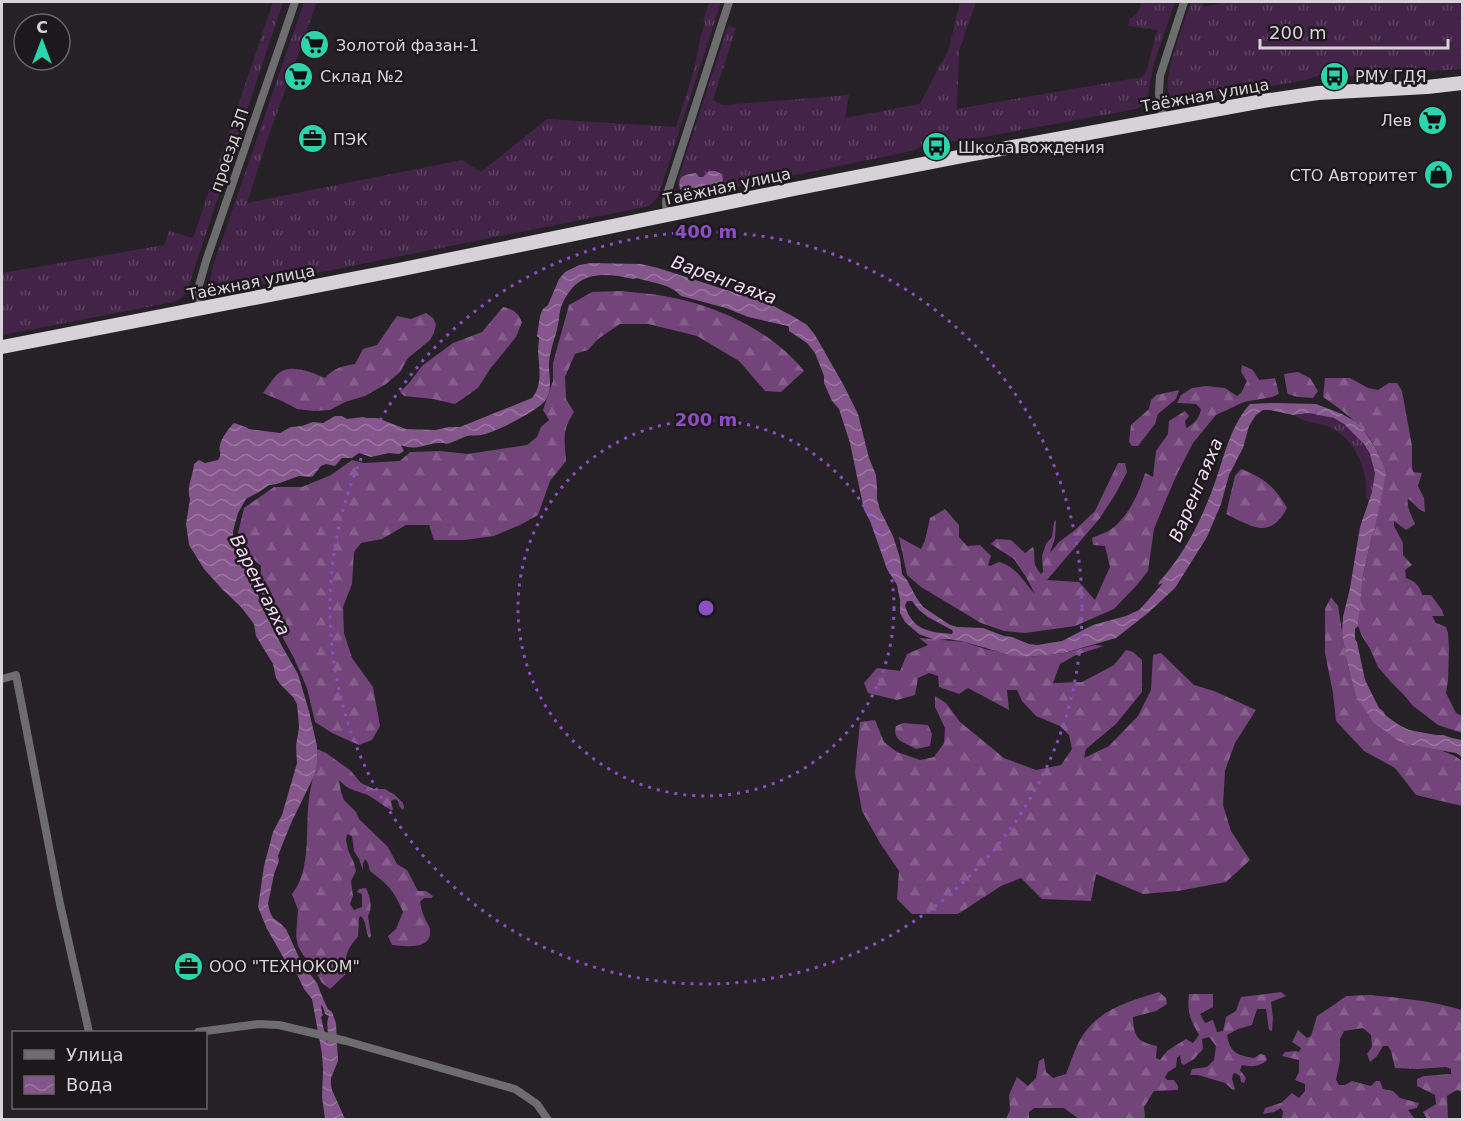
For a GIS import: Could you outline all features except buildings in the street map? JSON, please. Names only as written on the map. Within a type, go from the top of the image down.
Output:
[{"type":"highway","name":"Таёжная улица","points":[[2,347],[958,156],[1303,94],[1462,83]]},
{"type":"street","name":"проезд 3П","points":[[200,309],[198,289],[210,250],[295,2]]},
{"type":"street","points":[[667,215],[667,194],[729,2]]},
{"type":"street","points":[[1163,119],[1159,94],[1160,76],[1184,2]]},
{"type":"street","points":[[2,679],[16,675],[60,903],[89,1031]]},
{"type":"street","points":[[207,1031],[267,1024],[346,1041],[515,1089],[537,1104],[548,1119]]},
{"type":"green space","points":[[273,2],[283,2],[184,295],[174,302],[2,335],[2,273],[164,245],[169,231],[193,238]]},
{"type":"green space","points":[[304,2],[317,2],[247,203],[462,160],[481,172],[547,119],[676,127],[694,70],[709,2],[721,2],[658,197],[649,206],[218,293],[211,285],[212,269]]},
{"type":"green space","points":[[960,2],[976,2],[959,51],[957,109],[1142,77],[1147,70],[1157,30],[1128,26],[1130,18],[1137,14],[1142,2],[1175,2],[1154,63],[1147,99],[1136,109],[962,141],[937,143],[912,151],[698,195],[686,193],[680,190],[678,187],[678,179],[728,26],[736,28],[713,100],[723,105],[849,95],[845,118],[920,104],[948,52]],"holes":[[[683,175],[703,177],[721,185],[701,189],[680,189]]]},
{"type":"green space","points":[[1191,2],[1204,2],[1203,7],[1227,2],[1462,2],[1462,69],[1352,76],[1329,73],[1306,80],[1177,102],[1168,91],[1169,72]]},
{"type":"green space","points":[[622,291],[683,300],[722,313],[758,331],[775,343],[804,371],[781,392],[765,391],[739,361],[697,336],[648,324],[620,324],[598,339],[588,350],[575,354],[565,377],[566,399],[574,412],[565,430],[566,461],[550,481],[538,515],[494,536],[465,540],[434,540],[429,525],[406,525],[382,539],[361,543],[354,552],[352,584],[343,607],[344,633],[352,658],[373,687],[380,726],[372,740],[359,745],[332,733],[315,722],[307,688],[293,656],[266,607],[260,588],[261,566],[239,546],[238,533],[244,508],[274,487],[302,487],[331,475],[352,460],[364,463],[400,461],[410,452],[440,451],[468,454],[527,445],[537,437],[541,427],[549,420],[543,410],[553,381],[553,363],[569,305],[592,292]]},
{"type":"green space","points":[[503,307],[515,312],[522,322],[516,337],[478,388],[455,404],[404,396],[400,392],[422,366],[453,343],[482,332]]},
{"type":"green space","points":[[426,313],[433,318],[436,324],[430,340],[408,358],[400,372],[386,384],[365,396],[345,402],[330,410],[314,411],[297,409],[263,393],[276,375],[287,369],[304,370],[325,378],[338,368],[355,364],[363,349],[377,345],[397,316],[411,319]]},
{"type":"green space","points":[[1242,365],[1253,370],[1259,380],[1275,378],[1279,394],[1244,402],[1216,415],[1193,443],[1154,529],[1148,571],[1114,609],[1075,626],[1025,633],[1004,631],[981,623],[921,587],[907,575],[899,537],[921,549],[930,518],[945,509],[959,525],[959,537],[967,546],[980,545],[991,556],[988,565],[999,562],[1011,568],[1035,594],[1014,559],[991,544],[996,539],[1011,540],[1025,553],[1033,547],[1035,563],[1041,574],[1043,572],[1042,556],[1046,544],[1052,537],[1054,522],[1056,520],[1055,538],[1050,553],[1059,542],[1095,511],[1118,463],[1125,463],[1127,472],[1100,518],[1047,580],[1079,582],[1095,600],[1110,567],[1105,546],[1093,545],[1092,538],[1112,529],[1125,515],[1137,495],[1145,473],[1153,477],[1156,451],[1168,434],[1169,421],[1185,411],[1189,416],[1185,421],[1186,428],[1198,418],[1201,409],[1196,404],[1177,403],[1181,395],[1192,388],[1206,386],[1225,388],[1237,396],[1247,381],[1241,372]]},
{"type":"green space","points":[[1298,372],[1310,378],[1318,391],[1313,398],[1288,394],[1284,374]]},
{"type":"green space","points":[[1325,378],[1350,378],[1368,388],[1378,390],[1389,383],[1397,383],[1402,391],[1412,446],[1413,472],[1422,473],[1418,486],[1424,498],[1425,512],[1408,499],[1415,524],[1406,530],[1394,521],[1394,526],[1403,543],[1403,555],[1412,565],[1405,570],[1406,578],[1417,584],[1422,595],[1431,595],[1444,616],[1432,616],[1436,623],[1446,627],[1448,633],[1446,693],[1456,713],[1462,716],[1462,733],[1438,725],[1413,706],[1378,667],[1358,626],[1363,575],[1385,479],[1378,452],[1372,441],[1345,413],[1323,397]]},
{"type":"green space","points":[[1179,390],[1176,399],[1158,414],[1155,424],[1138,446],[1132,446],[1129,442],[1131,425],[1149,409],[1151,400],[1156,395]]},
{"type":"green space","points":[[1309,413],[1333,418],[1348,427],[1361,440],[1370,456],[1375,473],[1369,501],[1366,498],[1362,465],[1351,444],[1343,436],[1324,425],[1293,415]]},
{"type":"green space","points":[[1241,469],[1268,484],[1287,508],[1274,524],[1260,528],[1226,514],[1235,476]]},
{"type":"green space","points":[[1331,597],[1338,606],[1355,694],[1400,742],[1440,750],[1462,761],[1462,806],[1416,795],[1395,768],[1364,751],[1336,721],[1325,653],[1325,609]]},
{"type":"green space","points":[[919,638],[965,642],[985,649],[1027,657],[1064,653],[1095,645],[1104,646],[1076,655],[1060,664],[1053,683],[1082,682],[1114,665],[1126,650],[1133,652],[1142,660],[1142,692],[1116,724],[1086,749],[1084,758],[1109,746],[1138,716],[1151,690],[1153,655],[1161,653],[1194,685],[1214,691],[1256,710],[1235,743],[1225,771],[1223,805],[1231,831],[1250,860],[1226,882],[1178,891],[1143,894],[1096,874],[1091,901],[1042,899],[1021,878],[1001,886],[958,914],[912,914],[897,899],[899,871],[862,811],[855,773],[860,722],[875,720],[884,742],[897,752],[920,760],[934,757],[944,743],[945,728],[935,707],[935,696],[946,703],[960,722],[1004,758],[1036,770],[1061,765],[1072,749],[1069,735],[1060,726],[1036,716],[1022,701],[1017,690],[1007,690],[1009,710],[968,688],[959,694],[939,687],[938,676],[929,673],[918,678],[915,695],[897,700],[868,693],[864,683],[877,668],[900,671],[907,654],[928,645]]},
{"type":"green space","points":[[903,723],[928,725],[932,734],[930,746],[916,749],[897,738],[896,726]]},
{"type":"green space","points":[[317,749],[350,770],[361,783],[374,789],[385,789],[403,803],[403,810],[398,801],[395,799],[391,801],[393,810],[391,810],[367,795],[349,788],[339,780],[344,800],[356,812],[359,819],[388,847],[397,864],[407,870],[418,891],[426,891],[433,896],[424,898],[420,902],[430,929],[427,941],[417,946],[392,945],[388,936],[396,929],[403,912],[397,898],[386,884],[370,871],[365,859],[363,870],[354,851],[352,836],[347,834],[348,850],[356,871],[351,881],[353,896],[350,904],[354,910],[362,907],[362,894],[357,892],[359,889],[366,888],[370,902],[368,916],[371,936],[369,938],[361,916],[358,937],[347,954],[345,975],[330,989],[322,983],[298,946],[296,936],[298,910],[292,894],[303,873],[309,799]]},
{"type":"green space","points":[[1159,992],[1166,998],[1167,1004],[1156,1011],[1133,1017],[1134,1029],[1138,1038],[1145,1043],[1157,1046],[1156,1058],[1160,1060],[1167,1051],[1186,1039],[1193,1043],[1199,1035],[1190,1016],[1189,994],[1213,994],[1213,1007],[1200,1014],[1205,1023],[1213,1020],[1217,1032],[1223,1031],[1226,1017],[1236,1011],[1241,997],[1281,992],[1286,996],[1271,1002],[1272,1031],[1269,1030],[1266,1009],[1257,1009],[1252,1025],[1227,1035],[1230,1046],[1235,1052],[1254,1058],[1260,1054],[1265,1055],[1267,1060],[1255,1066],[1242,1065],[1240,1070],[1246,1078],[1244,1083],[1241,1082],[1240,1076],[1233,1074],[1235,1089],[1233,1090],[1225,1083],[1190,1075],[1192,1069],[1207,1067],[1214,1060],[1216,1046],[1209,1037],[1202,1039],[1203,1049],[1194,1059],[1184,1065],[1181,1063],[1180,1055],[1177,1058],[1176,1067],[1165,1077],[1167,1080],[1174,1080],[1178,1090],[1154,1091],[1144,1107],[1145,1117],[1143,1119],[1079,1119],[1064,1108],[1034,1108],[1029,1112],[1029,1119],[1006,1119],[1010,1110],[1009,1095],[1017,1077],[1028,1086],[1036,1078],[1039,1061],[1044,1058],[1046,1072],[1053,1078],[1066,1074],[1075,1049],[1090,1026],[1116,1007]]},
{"type":"green space","points":[[1370,995],[1428,1002],[1462,1010],[1462,1092],[1457,1090],[1447,1096],[1448,1119],[1427,1119],[1423,1112],[1436,1104],[1435,1095],[1417,1086],[1417,1079],[1424,1076],[1451,1074],[1451,1069],[1446,1067],[1395,1068],[1388,1046],[1383,1046],[1370,1062],[1367,1054],[1372,1047],[1371,1035],[1363,1028],[1344,1031],[1340,1039],[1340,1061],[1336,1080],[1339,1085],[1352,1081],[1371,1086],[1376,1081],[1380,1081],[1383,1089],[1393,1091],[1400,1098],[1419,1103],[1417,1108],[1408,1110],[1415,1119],[1282,1119],[1281,1108],[1263,1114],[1265,1108],[1281,1103],[1292,1093],[1299,1098],[1305,1091],[1305,1084],[1295,1080],[1299,1072],[1299,1060],[1282,1056],[1285,1052],[1299,1052],[1301,1048],[1292,1042],[1298,1030],[1307,1038],[1311,1036],[1317,1016],[1346,996]]},
{"type":"water","points":[[709,171],[722,174],[721,185],[701,189],[680,189],[680,180],[683,176],[696,173],[699,177],[703,177]]},
{"type":"water","points":[[591,263],[641,264],[658,268],[770,304],[807,325],[815,335],[858,414],[869,458],[876,475],[880,510],[893,536],[902,574],[916,597],[923,607],[950,625],[983,628],[1029,644],[1062,641],[1093,625],[1126,616],[1142,607],[1163,583],[1158,585],[1177,560],[1198,524],[1232,432],[1250,404],[1316,404],[1342,414],[1356,422],[1364,431],[1375,447],[1386,474],[1363,575],[1358,626],[1355,629],[1355,639],[1365,680],[1385,715],[1409,730],[1462,740],[1462,757],[1456,753],[1400,742],[1373,722],[1355,694],[1342,633],[1343,617],[1360,527],[1372,492],[1375,473],[1370,454],[1364,444],[1344,424],[1334,418],[1309,413],[1293,415],[1270,410],[1263,410],[1256,415],[1249,426],[1243,448],[1229,475],[1221,504],[1207,537],[1175,588],[1116,638],[1064,653],[1027,657],[1010,655],[965,642],[949,639],[935,640],[919,634],[905,622],[900,613],[897,585],[887,569],[864,510],[850,443],[839,409],[832,401],[824,383],[824,376],[815,353],[807,343],[789,331],[788,326],[748,317],[726,308],[681,296],[661,284],[621,276],[590,277],[574,287],[561,307],[550,356],[549,393],[545,401],[533,410],[495,430],[481,435],[467,436],[448,444],[436,443],[412,448],[401,445],[404,451],[399,454],[389,453],[371,457],[359,453],[352,458],[342,458],[335,466],[326,464],[321,466],[313,476],[299,476],[269,485],[246,499],[238,513],[233,531],[234,548],[252,565],[257,592],[264,611],[298,674],[317,746],[314,776],[278,856],[279,861],[268,904],[273,918],[286,929],[302,964],[317,983],[336,1023],[338,1061],[331,1078],[331,1085],[345,1119],[325,1119],[322,1097],[322,1054],[312,999],[296,972],[286,962],[267,929],[258,907],[264,866],[273,832],[282,815],[297,763],[296,746],[299,727],[297,704],[276,678],[273,664],[256,636],[254,624],[241,607],[204,569],[189,545],[186,524],[190,499],[189,486],[194,464],[199,460],[205,463],[218,460],[221,442],[234,423],[249,429],[280,433],[291,427],[313,422],[323,423],[335,416],[342,416],[347,419],[377,418],[406,429],[435,430],[460,427],[532,398],[539,382],[539,338],[537,336],[540,316],[548,305],[559,279],[565,272],[579,265]],"holes":[[[907,601],[912,601],[928,617],[952,630],[952,634],[929,631],[917,625],[908,614],[905,606]],[[321,1005],[325,1014],[329,1016],[327,1043],[321,1017],[323,1015]]]},
{"type":"place","name":"Золотой фазан-1","points":[[315,45]]},
{"type":"place","name":"Склад №2","points":[[299,76]]},
{"type":"place","name":"РМУ ГДЯ","points":[[1334,76]]},
{"type":"place","name":"Лев","points":[[1433,120]]},
{"type":"place","name":"ПЭК","points":[[312,139]]},
{"type":"place","name":"Школа вождения","points":[[937,147]]},
{"type":"place","name":"СТО Авторитет","points":[[1438,175]]},
{"type":"place","name":"ООО \"ТЕХНОКОМ\"","points":[[188,966]]},
{"type":"water label","name":"Варенгаяха","points":[[724,280]]},
{"type":"water label","name":"Варенгаяха","points":[[1196,490]]},
{"type":"water label","name":"Варенгаяха","points":[[260,585]]}]
